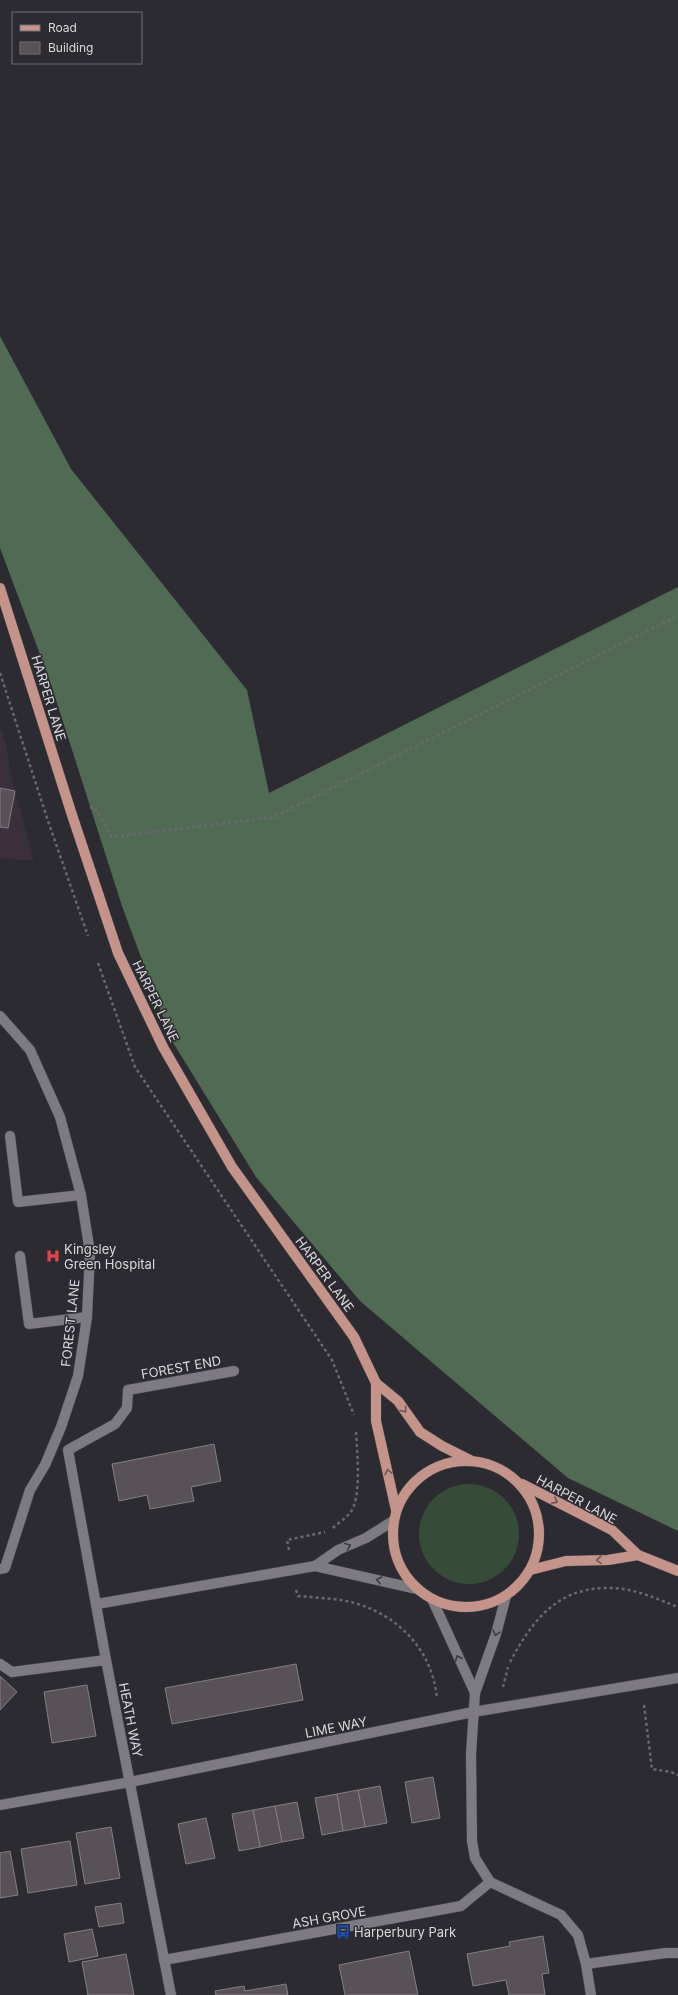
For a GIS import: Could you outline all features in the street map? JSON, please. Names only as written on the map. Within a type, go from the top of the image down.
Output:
[{"type":"main road","name":"HARPER LANE","points":[[0,588],[118,954],[163,1047],[232,1167],[354,1338],[376,1383],[398,1401],[420,1432],[442,1446],[471,1460]]},
{"type":"main road","name":"HARPER LANE","points":[[376,1383],[376,1421],[396,1510]]},
{"type":"main road","points":[[471,1460],[495,1466],[506,1472],[520,1484],[531,1499],[538,1516],[539,1534],[537,1553],[530,1570],[520,1584],[506,1596],[482,1606],[456,1607],[432,1599],[417,1589],[405,1575],[397,1558],[392,1540],[396,1510],[408,1489],[426,1472],[447,1462],[471,1460]]},
{"type":"main road","name":"HARPER LANE","points":[[520,1484],[612,1530],[638,1555],[678,1571]]},
{"type":"main road","points":[[530,1570],[566,1561],[608,1560],[638,1555]]},
{"type":"street","name":"FOREST LANE","points":[[0,1016],[30,1050],[60,1117],[81,1195],[90,1253],[87,1318],[78,1376],[61,1427],[45,1465],[30,1490],[2,1569]]},
{"type":"street","points":[[10,1136],[18,1202],[81,1195]]},
{"type":"street","points":[[20,1256],[29,1324],[87,1318]]},
{"type":"street","name":"FOREST END","points":[[68,1450],[115,1424],[127,1408],[128,1390],[234,1371]]},
{"type":"street","name":"HEATH WAY","points":[[68,1450],[106,1660],[171,1995]]},
{"type":"street","points":[[315,1566],[338,1550],[366,1538],[394,1521]]},
{"type":"street","points":[[97,1604],[315,1566],[417,1589]]},
{"type":"street","points":[[506,1596],[496,1634],[475,1693],[471,1754],[472,1840],[475,1858],[490,1882],[561,1914],[578,1935],[586,1964],[591,1995]]},
{"type":"street","points":[[432,1599],[475,1693]]},
{"type":"street","points":[[0,1664],[12,1672],[106,1660]]},
{"type":"street","name":"LIME WAY","points":[[0,1805],[130,1782],[473,1712],[678,1678]]},
{"type":"street","name":"ASH GROVE","points":[[164,1960],[460,1906],[490,1882]]},
{"type":"street","points":[[586,1964],[678,1953]]},
{"type":"path","points":[[72,815],[94,807],[112,837],[274,817],[678,616]]},
{"type":"path","points":[[495,1708],[509,1663],[522,1639],[539,1617],[560,1600],[576,1592],[597,1588],[622,1588],[678,1607]]},
{"type":"path","points":[[298,1596],[358,1604],[381,1614],[406,1630],[422,1651],[437,1695],[439,1719]]},
{"type":"path","points":[[641,1685],[652,1768],[678,1775]]},
{"type":"shaded area","points":[[0,726],[6,745],[11,777],[34,861],[0,858]]},
{"type":"green space","points":[[0,336],[71,469],[247,690],[269,793],[678,587],[678,1531],[568,1478],[360,1301],[256,1177],[172,1041],[122,906],[49,678],[0,548]]},
{"type":"green space","points":[[469,1484],[479,1485],[497,1492],[511,1506],[518,1524],[518,1544],[511,1562],[497,1576],[479,1583],[469,1584],[459,1583],[441,1576],[427,1562],[420,1544],[419,1534],[420,1524],[427,1506],[441,1492],[459,1485]]},
{"type":"building","points":[[0,788],[15,791],[8,828],[0,827]]},
{"type":"building","points":[[214,1444],[221,1481],[191,1487],[194,1501],[150,1509],[147,1495],[119,1501],[112,1464]]},
{"type":"building","points":[[296,1664],[303,1700],[172,1724],[165,1688]]},
{"type":"building","points":[[0,1676],[17,1692],[0,1710]]},
{"type":"building","points":[[87,1685],[96,1736],[52,1743],[44,1692]]},
{"type":"building","points":[[433,1777],[440,1818],[412,1823],[405,1782]]},
{"type":"building","points":[[380,1786],[387,1823],[365,1827],[358,1790]]},
{"type":"building","points":[[358,1790],[365,1827],[343,1831],[337,1794]]},
{"type":"building","points":[[337,1794],[343,1831],[322,1835],[315,1798]]},
{"type":"building","points":[[297,1802],[304,1838],[282,1842],[275,1806]]},
{"type":"building","points":[[275,1806],[282,1842],[260,1847],[253,1810]]},
{"type":"building","points":[[253,1810],[260,1847],[239,1851],[232,1814]]},
{"type":"building","points":[[206,1818],[215,1858],[186,1864],[178,1824]]},
{"type":"building","points":[[111,1827],[120,1878],[85,1884],[76,1833]]},
{"type":"building","points":[[70,1841],[77,1885],[28,1893],[21,1849]]},
{"type":"building","points":[[10,1851],[18,1895],[0,1898],[0,1853]]},
{"type":"building","points":[[121,1903],[124,1923],[99,1927],[95,1907]]},
{"type":"building","points":[[92,1929],[98,1956],[69,1962],[64,1934]]},
{"type":"building","points":[[543,1936],[549,1973],[542,1974],[545,1995],[509,1995],[506,1980],[473,1986],[467,1954],[510,1946],[509,1942]]},
{"type":"building","points":[[409,1951],[418,1995],[345,1995],[339,1965]]},
{"type":"building","points":[[126,1954],[134,1995],[88,1995],[82,1962]]},
{"type":"building","points":[[286,1984],[288,1995],[216,1995],[215,1991],[244,1986],[245,1991]]},
{"type":"place","name":"Kingsley Green Hospital","points":[[53,1256]]},
{"type":"place","name":"Harperbury Park","points":[[343,1932]]}]
